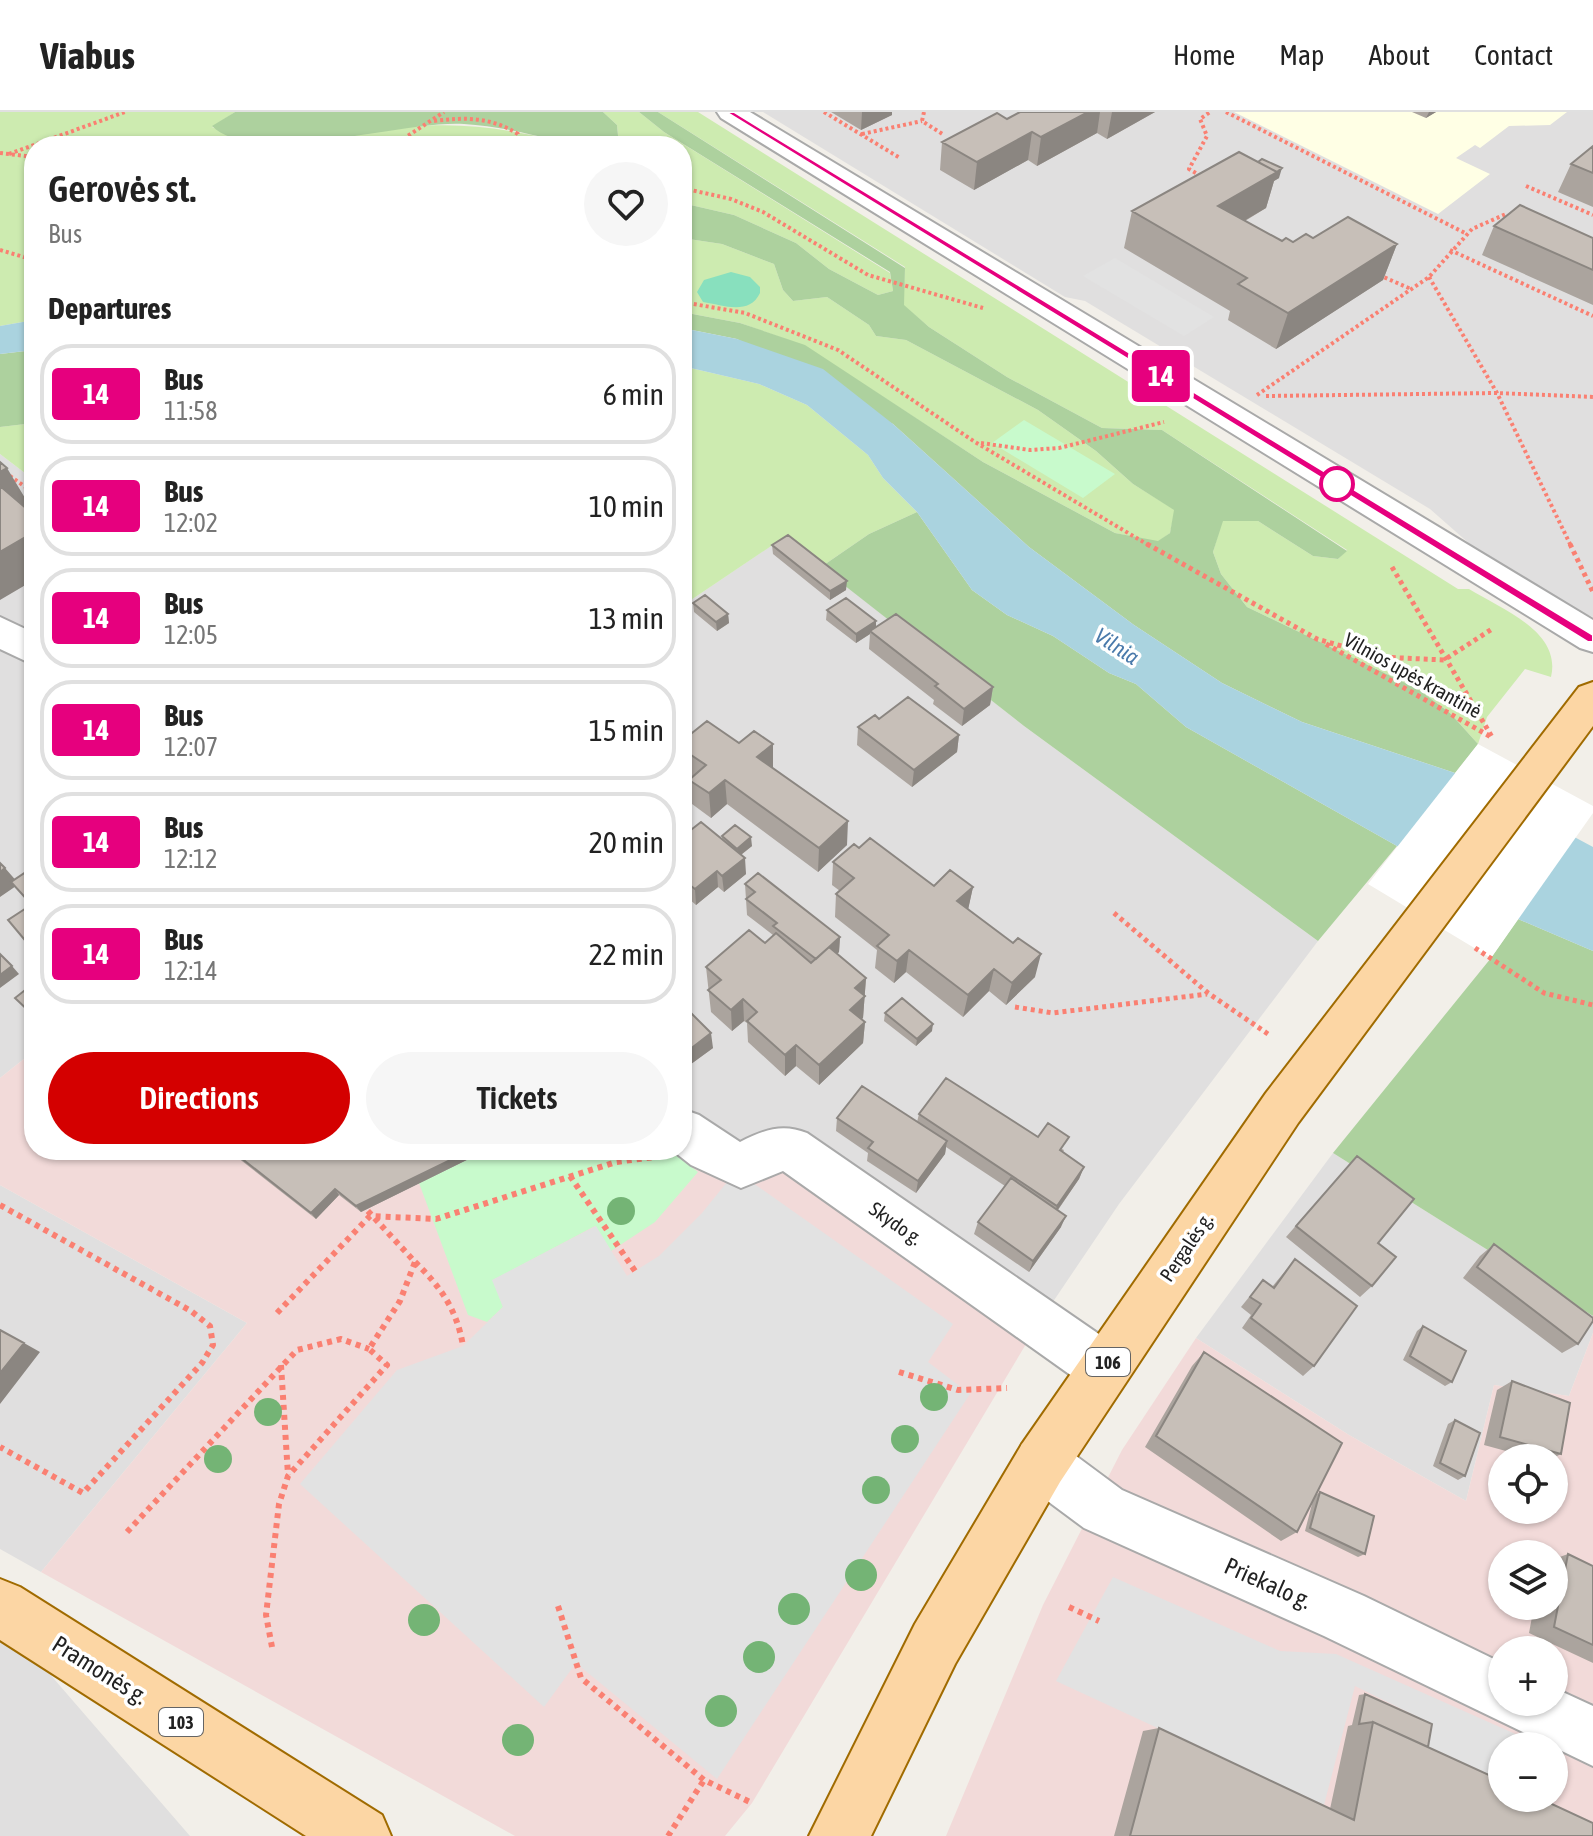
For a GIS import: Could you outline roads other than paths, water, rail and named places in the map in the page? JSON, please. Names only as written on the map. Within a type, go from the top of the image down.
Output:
[{"type":"main road","name":"Pergalės g.","points":[[839,1836],[935,1644],[1041,1463],[1282,1108],[1423,917],[1593,697]]},
{"type":"main road","name":"Pramonės g.","points":[[0,1607],[361,1836]]},
{"type":"street","points":[[731,112],[1593,638]]},
{"type":"street","points":[[0,631],[24,645]]},
{"type":"street","name":"Skydo g.","points":[[695,1140],[741,1166],[772,1150],[790,1148],[1104,1368]]},
{"type":"street","name":"Priekalo g.","points":[[1041,1463],[1103,1509],[1344,1616],[1488,1686]]},
{"type":"street","points":[[1549,1716],[1593,1737]]},
{"type":"water","points":[[24,322],[24,351],[0,354],[0,326]]},
{"type":"water","name":"Vilnia","points":[[692,330],[737,339],[823,369],[893,424],[1029,547],[1134,625],[1222,683],[1302,722],[1455,773],[1593,847],[1593,951],[1518,919],[1397,846],[1186,727],[1136,684],[1109,673],[1053,636],[1007,615],[972,590],[917,512],[883,478],[868,455],[807,405],[759,384],[692,368]]}]
